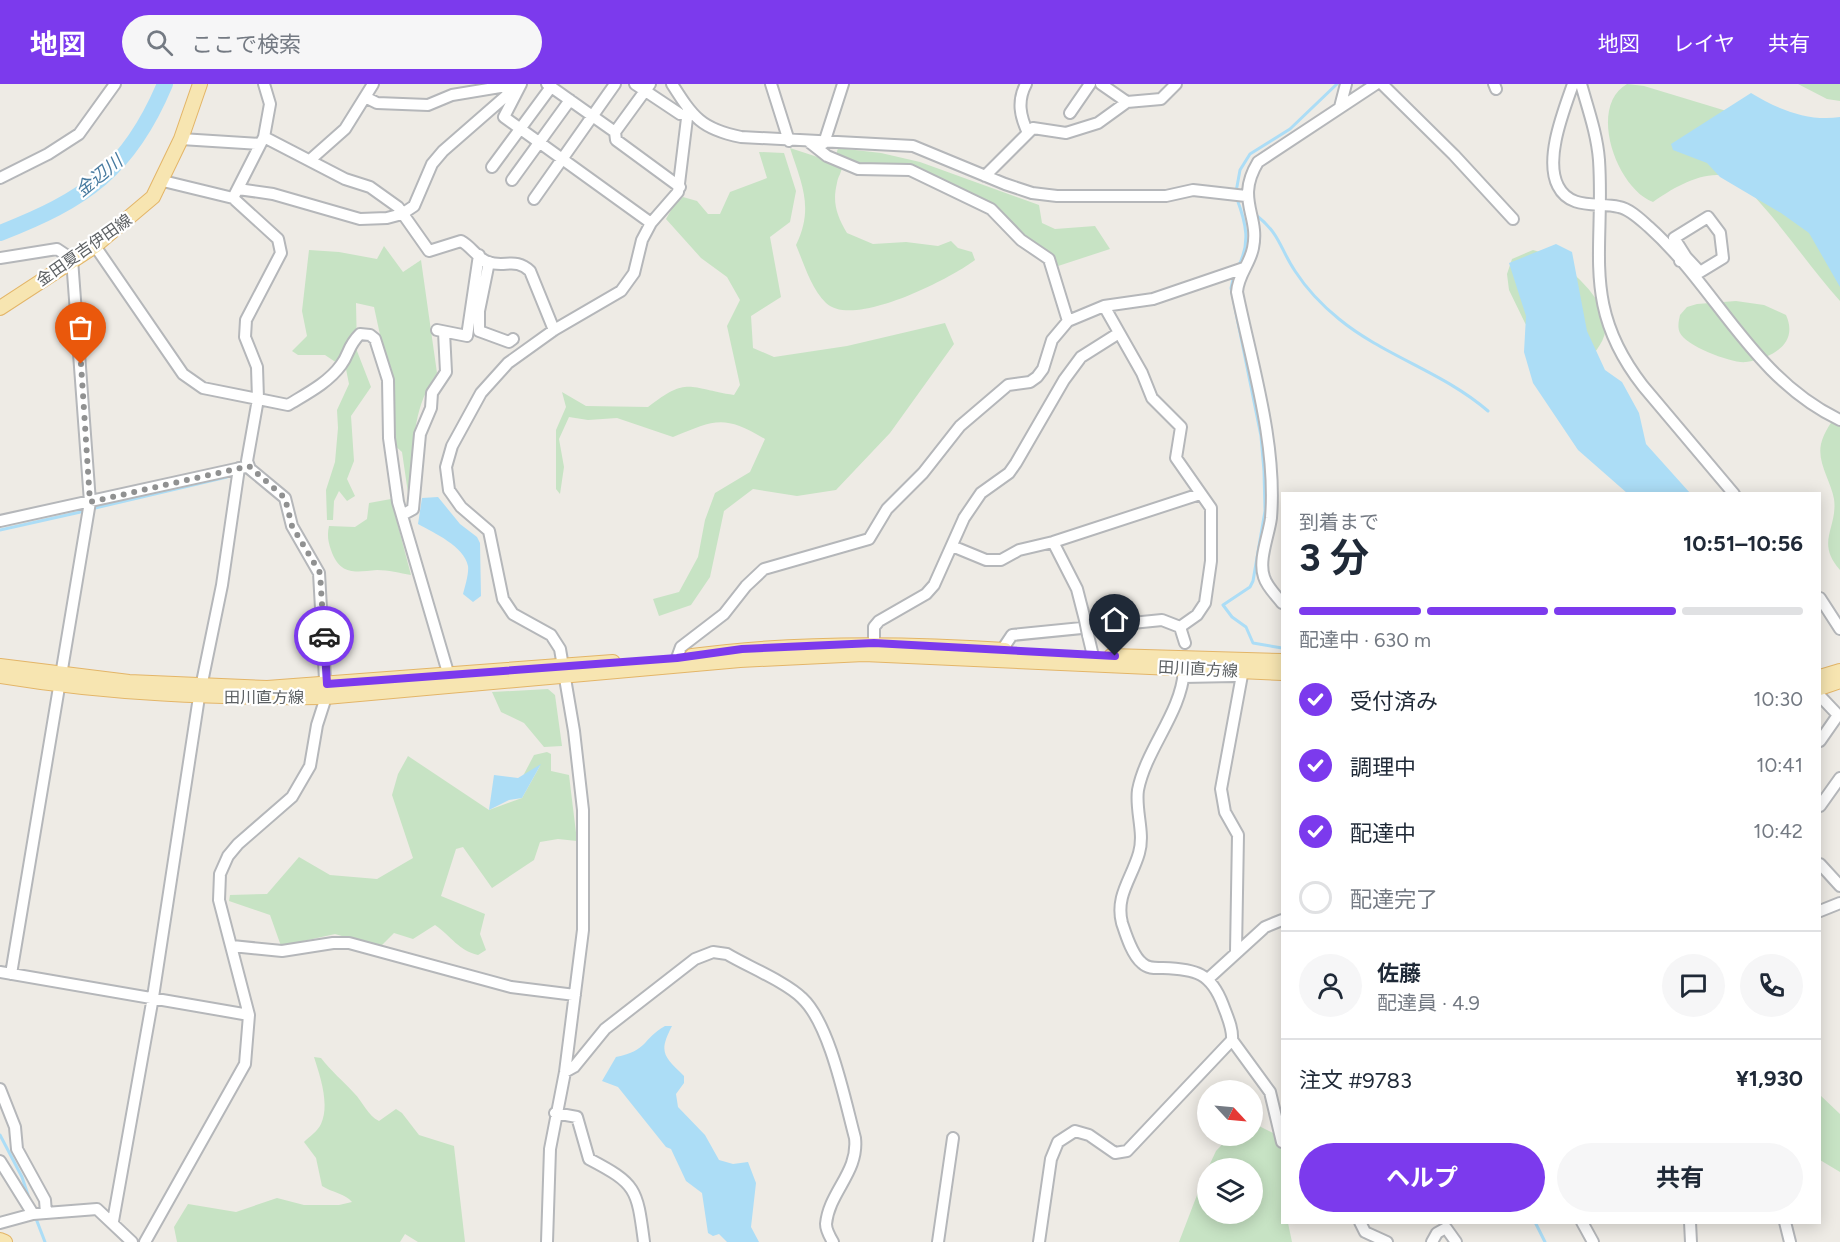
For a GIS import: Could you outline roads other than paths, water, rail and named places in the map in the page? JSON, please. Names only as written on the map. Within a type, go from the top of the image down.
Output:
[{"type":"main road","name":"金田夏吉伊田線","points":[[0,308],[95,246],[139,212],[153,197],[163,181],[181,140],[200,84]]},
{"type":"main road","name":"田川直方線","points":[[327,690],[449,676],[564,671],[742,649],[874,643],[1093,656],[1281,662]]},
{"type":"main road","name":"田川直方線","points":[[0,676],[201,692],[267,688],[327,690],[564,671],[864,654],[1281,673]]},
{"type":"main road","name":"田川直方線","points":[[0,666],[59,681]]},
{"type":"main road","points":[[1821,677],[1840,671]]},
{"type":"main road","points":[[1821,688],[1840,681]]},
{"type":"main road","points":[[0,1240],[5,1242]]},
{"type":"street","points":[[0,178],[48,154],[78,134],[116,84]]},
{"type":"street","points":[[235,193],[262,140],[270,104],[264,84]]},
{"type":"street","points":[[310,160],[345,129],[373,84]]},
{"type":"street","points":[[365,97],[377,103],[428,105],[452,95],[515,84]]},
{"type":"street","points":[[515,84],[504,117],[651,223]]},
{"type":"street","points":[[163,181],[235,193],[273,194],[360,219],[387,218],[402,214],[414,206],[438,158],[506,96],[515,84]]},
{"type":"street","points":[[534,199],[615,84]]},
{"type":"street","points":[[547,1242],[550,1149],[555,1113],[565,1072],[583,930],[585,862],[583,810],[560,649],[551,635],[513,614],[503,599],[489,531],[461,507],[449,490],[446,467],[452,446],[481,393],[508,363],[554,330],[621,291],[634,273],[642,240],[651,223],[680,187],[684,112],[672,84]]},
{"type":"street","points":[[771,84],[789,141]]},
{"type":"street","points":[[824,142],[843,84]]},
{"type":"street","points":[[1026,84],[1020,95],[1020,109],[1028,133]]},
{"type":"street","points":[[1070,113],[1090,84]]},
{"type":"street","points":[[1101,84],[1127,102]]},
{"type":"street","points":[[985,176],[1033,128],[1066,133],[1098,123],[1127,102],[1161,99],[1176,84]]},
{"type":"street","points":[[1340,107],[1346,84]]},
{"type":"street","points":[[1383,84],[1454,155],[1513,219]]},
{"type":"street","points":[[1573,84],[1560,119],[1555,151],[1557,184],[1576,203],[1622,207],[1641,219],[1683,259],[1700,272],[1723,258],[1720,233],[1708,217],[1674,238],[1683,259],[1738,334],[1785,384],[1816,408],[1840,420]]},
{"type":"street","points":[[1581,84],[1596,139],[1599,205],[1598,265],[1602,304],[1610,333],[1630,370],[1732,492]]},
{"type":"street","points":[[492,167],[549,85],[615,132]]},
{"type":"street","points":[[680,187],[616,140],[615,132],[643,86],[718,132],[789,141],[914,146],[1032,193],[1057,196],[1166,196],[1192,190],[1244,196]]},
{"type":"street","points":[[1281,602],[1267,584],[1262,570],[1271,518],[1270,466],[1237,292],[1254,245],[1244,196],[1258,162],[1370,86]]},
{"type":"street","points":[[512,180],[570,100]]},
{"type":"street","points":[[181,140],[262,140],[310,160],[345,179],[370,187],[398,207],[429,251],[461,241],[489,262],[517,262],[530,271],[554,330]]},
{"type":"street","points":[[808,141],[827,156],[858,169],[910,170],[992,209],[1021,240],[1050,259],[1068,321]]},
{"type":"street","points":[[113,1221],[153,997],[201,692],[258,399],[257,367],[244,336],[246,320],[281,253],[278,239],[235,193]]},
{"type":"street","points":[[95,246],[183,374],[203,388],[288,405],[323,383],[342,364],[349,345],[360,334],[370,335],[375,339],[388,380],[389,438],[402,515],[449,676]]},
{"type":"street","points":[[0,258],[57,249],[72,259],[75,272],[90,502],[5,973],[249,1015]]},
{"type":"street","points":[[402,515],[413,509],[420,434],[431,408],[432,393],[446,372],[441,331],[467,336],[479,255]]},
{"type":"street","points":[[489,262],[479,311],[479,331],[509,342],[513,339]]},
{"type":"street","points":[[677,658],[681,647],[724,614],[746,586],[764,569],[869,539],[888,509],[923,473],[960,426],[1008,385],[1030,382],[1037,377],[1043,369],[1052,340],[1068,321],[1104,306],[1153,299],[1244,268]]},
{"type":"street","points":[[1104,306],[1142,373],[1152,398],[1181,427],[1176,458],[1211,508],[1211,561],[1205,603],[1197,615],[1180,627]]},
{"type":"street","points":[[874,643],[874,627],[879,621],[926,594],[934,585],[972,505],[981,493],[1009,473],[1064,380],[1081,357],[1119,333]]},
{"type":"street","points":[[0,521],[246,468],[285,498],[292,526],[320,573],[327,690],[317,725],[310,766],[292,797],[238,844],[228,856],[220,874],[219,900],[249,1015],[245,1064],[145,1242]]},
{"type":"street","points":[[952,546],[993,561],[1001,560],[1019,550],[1053,542],[1200,494]]},
{"type":"street","points":[[1053,542],[1077,589],[1093,656]]},
{"type":"street","points":[[1821,600],[1840,629]]},
{"type":"street","points":[[1002,650],[1012,635],[1162,620],[1180,627]]},
{"type":"street","points":[[1180,627],[1185,643]]},
{"type":"street","points":[[1281,679],[1242,675],[1183,674],[1142,774],[1138,793],[1140,852],[1123,888],[1120,906],[1125,930],[1135,956],[1143,964],[1151,968],[1182,969],[1209,978],[1219,993],[1232,1033],[1232,1040],[1270,1092],[1281,1138]]},
{"type":"street","points":[[1236,951],[1238,835],[1225,812],[1221,789],[1242,675]]},
{"type":"street","points":[[1821,697],[1838,715],[1821,740]]},
{"type":"street","points":[[1821,805],[1840,778]]},
{"type":"street","points":[[1821,865],[1839,884]]},
{"type":"street","points":[[1821,911],[1840,903]]},
{"type":"street","points":[[1209,978],[1265,927],[1281,920]]},
{"type":"street","points":[[232,946],[282,951],[333,943],[349,943],[511,987],[575,995]]},
{"type":"street","points":[[565,1072],[574,1067],[605,1029],[695,959],[713,952],[726,954],[801,996],[812,1008],[831,1050],[857,1152],[853,1166],[832,1204],[826,1226],[833,1242]]},
{"type":"street","points":[[1039,1242],[1051,1159],[1058,1142],[1075,1131],[1089,1135],[1115,1153],[1127,1151],[1232,1040]]},
{"type":"street","points":[[0,1089],[15,1127],[17,1149],[45,1200],[46,1213]]},
{"type":"street","points":[[555,1113],[577,1117],[589,1159],[621,1176],[636,1192],[644,1242]]},
{"type":"street","points":[[938,1242],[953,1138]]},
{"type":"street","points":[[0,1161],[33,1214]]},
{"type":"street","points":[[0,1223],[33,1214],[97,1209],[113,1221],[132,1242]]},
{"type":"street","points":[[1361,1224],[1365,1232],[1387,1242]]},
{"type":"street","points":[[1583,1224],[1593,1242]]},
{"type":"street","points":[[1690,1224],[1691,1242]]},
{"type":"street","points":[[1786,1224],[1790,1242]]},
{"type":"street","points":[[1432,1242],[1437,1233],[1446,1228],[1456,1242]]},
{"type":"water","points":[[1751,93],[1772,104],[1805,116],[1840,117],[1840,287],[1809,233],[1781,213],[1720,177],[1707,163],[1673,150],[1671,144]]},
{"type":"water","points":[[1556,244],[1572,252],[1587,331],[1605,370],[1622,382],[1639,413],[1646,444],[1689,492],[1626,492],[1578,450],[1533,383],[1524,352],[1526,316],[1509,263]]},
{"type":"water","points":[[438,497],[460,524],[477,537],[480,543],[481,596],[473,602],[463,594],[468,566],[461,552],[448,541],[418,524],[422,498]]},
{"type":"water","points":[[541,764],[522,798],[509,800],[489,810],[494,775],[518,778]]},
{"type":"water","points":[[665,1026],[672,1026],[665,1042],[665,1054],[684,1076],[684,1083],[676,1094],[678,1107],[705,1135],[719,1160],[733,1164],[748,1162],[756,1183],[751,1227],[759,1242],[727,1242],[719,1234],[713,1236],[708,1233],[702,1193],[686,1181],[671,1149],[666,1147],[618,1087],[602,1081],[616,1057],[640,1048]]},
{"type":"waterway","name":"金辺川","points":[[0,233],[57,208],[101,178],[136,139],[165,84]]},
{"type":"waterway","points":[[1236,192],[1240,170],[1250,154],[1290,129],[1337,84]]},
{"type":"waterway","points":[[1237,199],[1246,233],[1245,250],[1238,267]]},
{"type":"waterway","points":[[1256,215],[1275,235],[1304,284],[1339,319],[1375,344],[1452,385],[1488,411]]},
{"type":"waterway","points":[[1234,275],[1231,288],[1261,436],[1265,511],[1253,581],[1250,587],[1223,605],[1232,617],[1246,627],[1253,643],[1281,648]]},
{"type":"waterway","points":[[91,509],[227,477]]},
{"type":"waterway","points":[[0,530],[85,511]]},
{"type":"waterway","points":[[0,1135],[22,1177],[30,1201]]},
{"type":"waterway","points":[[35,1216],[45,1242]]},
{"type":"waterway","points":[[1536,1224],[1545,1242]]}]
